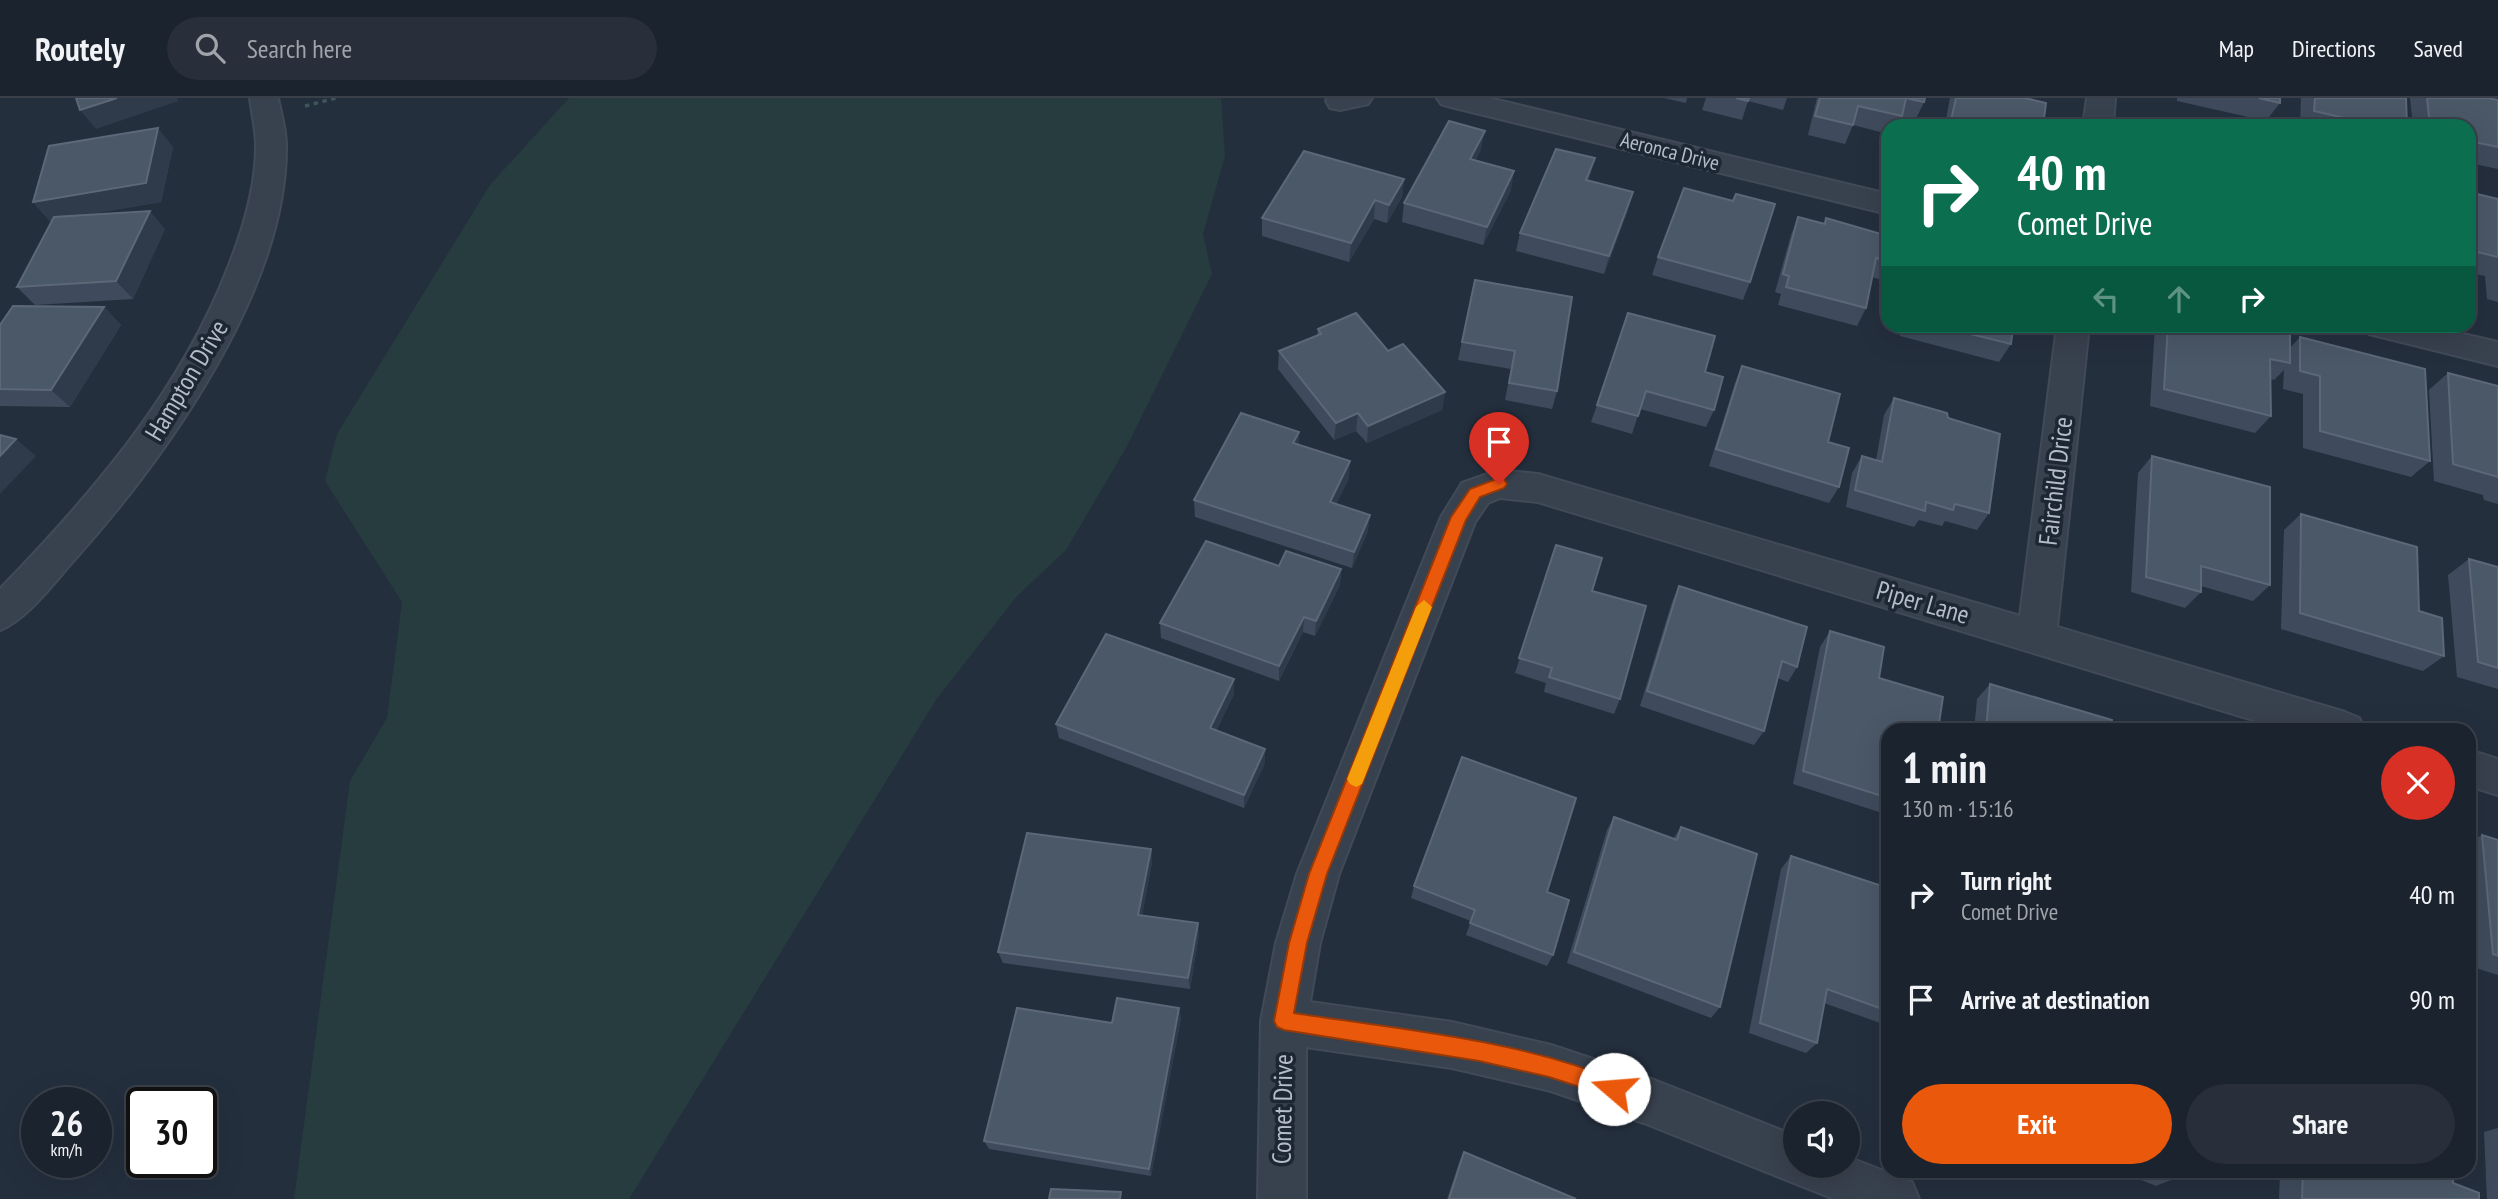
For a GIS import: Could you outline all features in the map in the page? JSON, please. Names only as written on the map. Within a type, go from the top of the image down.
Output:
[{"type":"street","name":"Hampton Drive","points":[[0,614],[107,499],[151,442],[216,336],[242,279],[260,224],[271,144],[264,98]]},
{"type":"street","name":"Aeronca Drive","points":[[1451,98],[1881,202]]},
{"type":"street","points":[[2099,119],[2101,98]]},
{"type":"street","name":"Fairchild Drice","points":[[2037,636],[2072,333]]},
{"type":"street","points":[[2410,333],[2498,354]]},
{"type":"street","name":"Piper Lane","points":[[1499,484],[1538,488],[2322,723]]},
{"type":"street","name":"Comet Drive","points":[[1282,1199],[1284,1021],[1298,943],[1318,874],[1459,517],[1475,493],[1499,484]]},
{"type":"street","points":[[2476,770],[2498,776]]},
{"type":"street","points":[[1284,1021],[1479,1051],[1549,1067],[1614,1089],[1783,1155]]},
{"type":"street","points":[[1841,1178],[1895,1199]]},
{"type":"green space","points":[[569,98],[1221,98],[1225,156],[1203,234],[1212,274],[1126,448],[1066,550],[1017,596],[936,700],[629,1199],[294,1199],[350,781],[387,718],[402,602],[325,481],[337,434],[490,185]]},
{"type":"building","points":[[76,98],[117,98],[80,110]]},
{"type":"building","points":[[1820,98],[1906,98],[1902,116],[1858,106],[1853,125],[1815,116]]},
{"type":"building","points":[[1906,98],[1925,98],[1924,102]]},
{"type":"building","points":[[1956,98],[2025,98],[2046,103],[2044,119],[1951,119]]},
{"type":"building","points":[[2259,98],[2280,98],[2280,103]]},
{"type":"building","points":[[2315,98],[2406,98],[2407,119],[2349,119],[2314,111]]},
{"type":"building","points":[[2427,98],[2498,100],[2498,147],[2476,142],[2476,119],[2429,119]]},
{"type":"building","points":[[1449,121],[1485,131],[1470,159],[1514,171],[1487,227],[1404,203]]},
{"type":"building","points":[[158,128],[146,183],[33,202],[49,146]]},
{"type":"building","points":[[1556,149],[1595,158],[1586,180],[1633,192],[1609,256],[1520,233]]},
{"type":"building","points":[[1304,151],[1404,179],[1389,205],[1375,200],[1351,243],[1262,218]]},
{"type":"building","points":[[1684,188],[1733,201],[1736,194],[1775,204],[1750,282],[1658,257]]},
{"type":"building","points":[[2476,194],[2498,199],[2498,257],[2476,252]]},
{"type":"building","points":[[150,211],[116,281],[17,287],[54,217]]},
{"type":"building","points":[[1798,217],[1825,224],[1826,218],[1881,234],[1881,259],[1876,258],[1866,308],[1786,287],[1789,276],[1783,274]]},
{"type":"building","points":[[1475,280],[1572,297],[1557,391],[1509,383],[1515,351],[1462,342]]},
{"type":"building","points":[[13,306],[104,307],[51,390],[0,389],[0,325]]},
{"type":"building","points":[[1356,313],[1388,351],[1403,344],[1445,392],[1368,426],[1358,413],[1336,423],[1279,351],[1321,334],[1318,329]]},
{"type":"building","points":[[1628,313],[1715,336],[1705,372],[1723,377],[1714,410],[1646,391],[1638,416],[1597,405]]},
{"type":"building","points":[[1966,333],[2012,333],[2011,344]]},
{"type":"building","points":[[2168,333],[2290,335],[2290,363],[2270,359],[2271,416],[2164,389]]},
{"type":"building","points":[[2300,337],[2425,369],[2430,461],[2320,431],[2320,376],[2300,371]]},
{"type":"building","points":[[1742,366],[1840,394],[1828,442],[1849,448],[1839,487],[1716,449]]},
{"type":"building","points":[[2448,373],[2498,386],[2498,477],[2453,464]]},
{"type":"building","points":[[1894,398],[1947,413],[1948,418],[2000,434],[1989,513],[1955,504],[1953,510],[1926,502],[1925,511],[1855,490],[1862,456],[1882,462]]},
{"type":"building","points":[[1241,413],[1299,432],[1293,443],[1350,461],[1330,502],[1370,515],[1354,552],[1194,500]]},
{"type":"building","points":[[0,435],[16,439],[0,456]]},
{"type":"building","points":[[2152,456],[2270,487],[2270,585],[2201,566],[2201,592],[2146,577]]},
{"type":"building","points":[[2301,514],[2417,547],[2419,611],[2442,618],[2444,656],[2300,613]]},
{"type":"building","points":[[1206,541],[1279,566],[1286,551],[1341,569],[1316,621],[1304,617],[1279,666],[1160,623]]},
{"type":"building","points":[[1556,545],[1602,558],[1592,591],[1646,606],[1620,699],[1549,677],[1552,668],[1519,658]]},
{"type":"building","points":[[2469,559],[2498,567],[2498,668],[2478,662]]},
{"type":"building","points":[[1679,586],[1807,627],[1797,667],[1782,661],[1764,731],[1647,691]]},
{"type":"building","points":[[1830,631],[1884,647],[1879,678],[1943,697],[1939,723],[1881,723],[1881,796],[1803,771]]},
{"type":"building","points":[[1106,634],[1234,679],[1210,728],[1265,749],[1244,795],[1056,724]]},
{"type":"building","points":[[1990,684],[2112,720],[2112,723],[1987,723]]},
{"type":"building","points":[[1462,757],[1576,798],[1547,892],[1569,900],[1553,955],[1470,923],[1475,910],[1414,886]]},
{"type":"building","points":[[1614,817],[1677,840],[1681,827],[1757,854],[1720,1007],[1574,952]]},
{"type":"building","points":[[1027,833],[1151,849],[1138,915],[1198,923],[1188,978],[998,952]]},
{"type":"building","points":[[2482,835],[2498,840],[2498,956],[2493,954]]},
{"type":"building","points":[[1791,856],[1881,886],[1881,1008],[1827,989],[1817,1043],[1760,1023]]},
{"type":"building","points":[[1117,998],[1179,1008],[1149,1169],[984,1141],[1017,1008],[1112,1023]]},
{"type":"building","points":[[1464,1152],[1576,1199],[1449,1199]]},
{"type":"building","points":[[2303,1178],[2453,1178],[2453,1183],[2479,1193],[2479,1199],[2302,1199]]},
{"type":"building","points":[[1051,1189],[1121,1192],[1120,1199],[1049,1199]]},
{"type":"slow traffic","points":[[1356,779],[1424,607]]},
{"type":"route","points":[[1499,484],[1475,493],[1459,517],[1318,874],[1298,943],[1284,1021],[1479,1051],[1549,1067],[1614,1089]]}]
